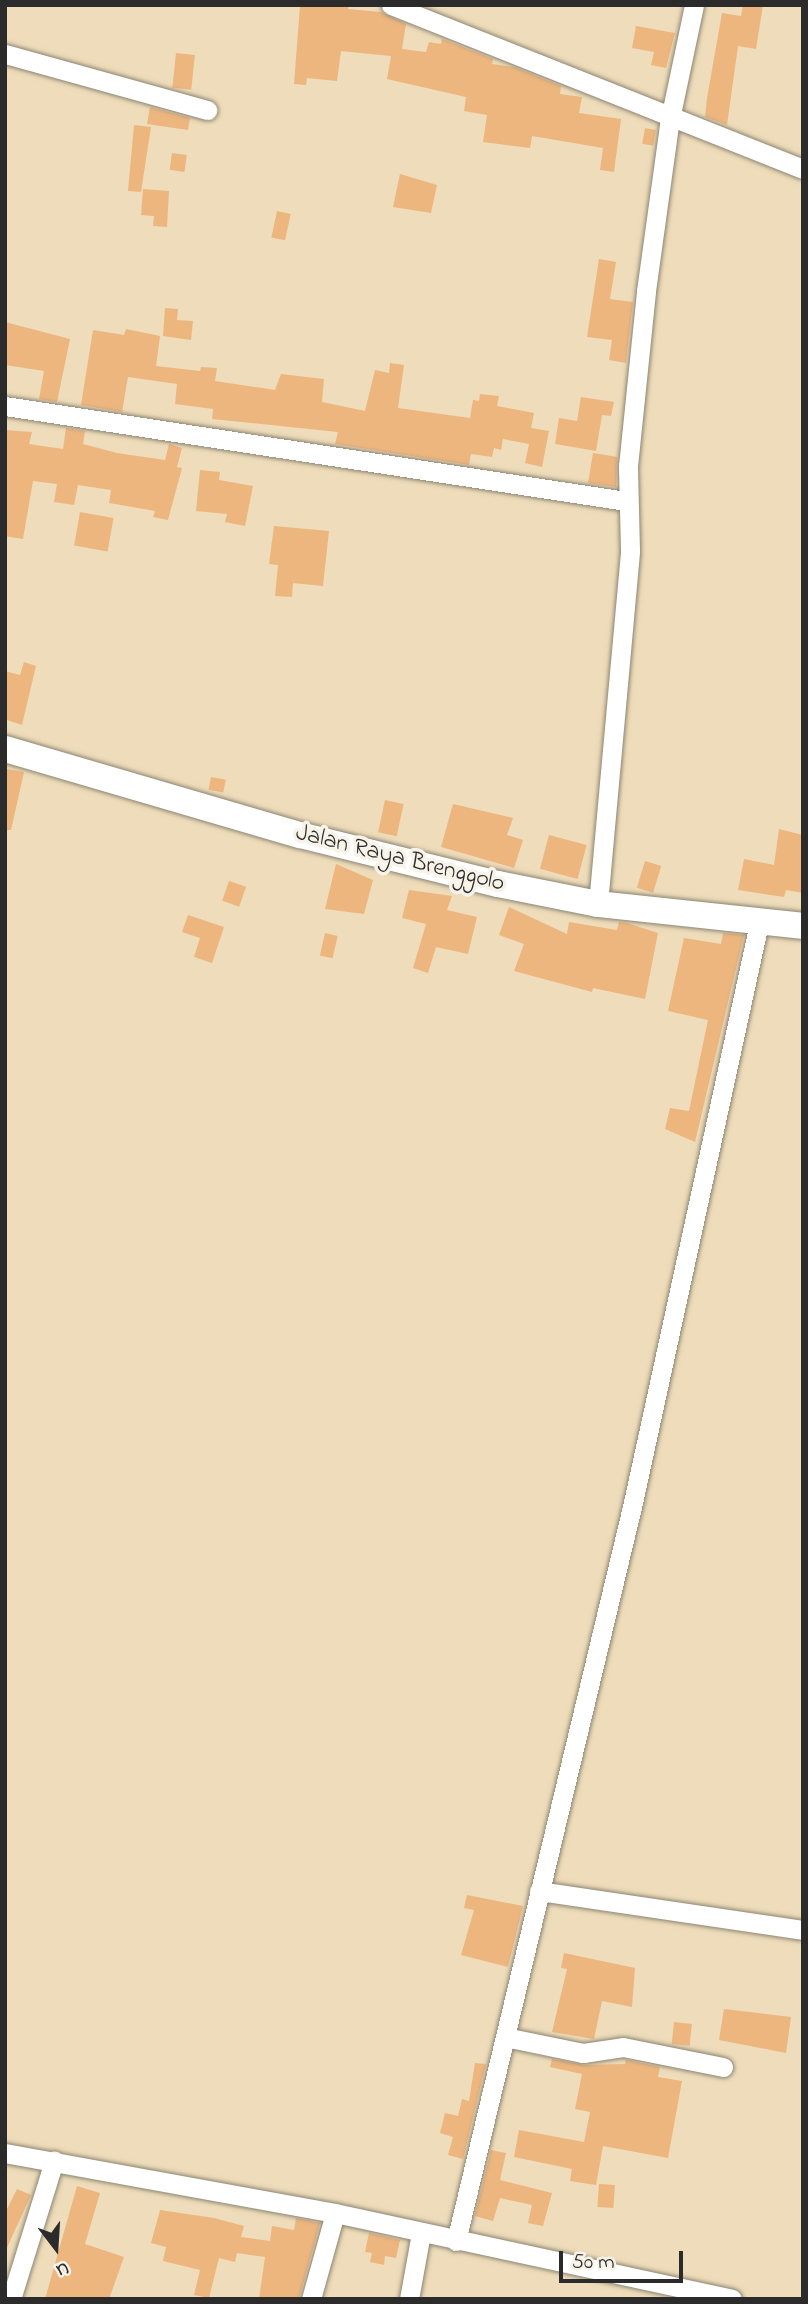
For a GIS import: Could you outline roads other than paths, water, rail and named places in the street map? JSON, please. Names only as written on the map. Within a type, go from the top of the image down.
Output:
[{"type":"main road","name":"Jalan Raya Brenggolo","points":[[5,749],[300,835],[598,904],[803,926]]},
{"type":"street","points":[[391,5],[670,119],[803,169]]},
{"type":"street","points":[[598,904],[630,550],[626,501],[646,291],[670,119],[694,5]]},
{"type":"street","points":[[5,54],[207,110]]},
{"type":"street","points":[[5,406],[626,501]]},
{"type":"street","points":[[456,2241],[632,1507],[759,923]]},
{"type":"street","points":[[539,1891],[803,1930]]},
{"type":"street","points":[[505,2037],[583,2053],[623,2047],[723,2067]]},
{"type":"street","points":[[5,2153],[335,2213],[732,2299]]},
{"type":"street","points":[[11,2299],[54,2161]]},
{"type":"street","points":[[311,2299],[335,2213]]},
{"type":"street","points":[[410,2299],[421,2233]]}]
